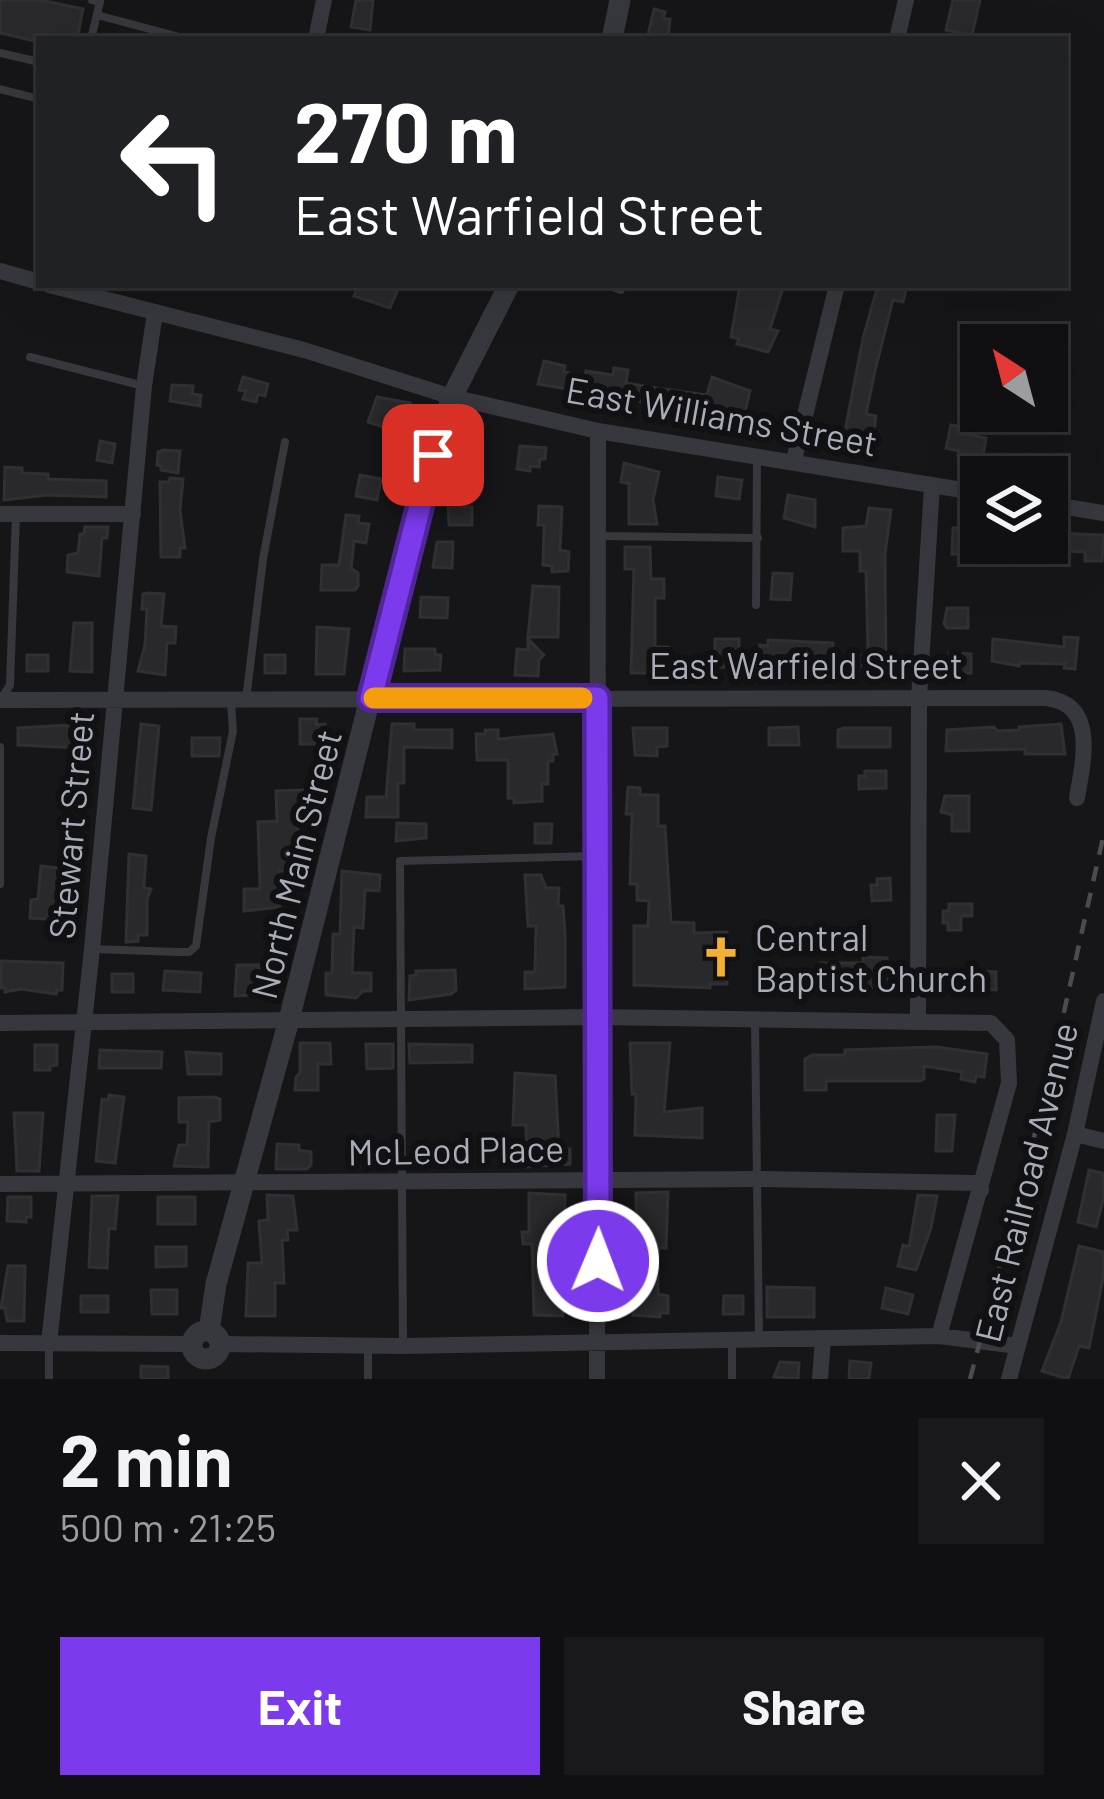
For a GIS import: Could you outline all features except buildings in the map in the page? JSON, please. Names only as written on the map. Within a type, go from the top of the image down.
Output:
[{"type":"street","points":[[317,36],[324,0]]},
{"type":"street","points":[[613,36],[620,0]]},
{"type":"street","points":[[898,36],[906,0]]},
{"type":"street","points":[[0,271],[36,281]]},
{"type":"street","name":"North Main Street","points":[[207,1351],[216,1284],[289,1020],[425,480],[452,397],[506,288]]},
{"type":"street","points":[[794,460],[836,288]]},
{"type":"street","name":"East Williams Street","points":[[76,289],[304,350],[452,397],[598,430],[960,491]]},
{"type":"street","name":"Stewart Street","points":[[49,1342],[155,313]]},
{"type":"street","points":[[597,1379],[598,430]]},
{"type":"street","points":[[918,1020],[919,698],[932,486]]},
{"type":"street","points":[[1068,507],[1104,513]]},
{"type":"street","points":[[8,514],[134,514]]},
{"type":"street","name":"East Warfield Street","points":[[0,700],[1023,698],[1067,704],[1080,717],[1084,733],[1077,798]]},
{"type":"street","name":"East Railroad Avenue","points":[[1009,1379],[1075,1134],[1104,1001]]},
{"type":"street","points":[[0,1023],[599,1017],[996,1025],[1007,1040],[1009,1083],[939,1336]]},
{"type":"street","points":[[1075,1134],[1104,1141]]},
{"type":"street","name":"McLeod Place","points":[[0,1184],[759,1179],[974,1183],[981,1190]]},
{"type":"street","points":[[0,1343],[207,1351],[939,1336],[1018,1346]]},
{"type":"street","points":[[820,1379],[824,1338]]},
{"type":"lane","points":[[92,0],[100,2],[92,36]]},
{"type":"lane","points":[[97,15],[176,36]]},
{"type":"lane","points":[[0,53],[36,61]]},
{"type":"lane","points":[[0,89],[36,98]]},
{"type":"lane","points":[[615,288],[621,290]]},
{"type":"lane","points":[[30,357],[144,386]]},
{"type":"lane","points":[[92,949],[189,952],[196,946],[211,838],[224,789],[286,442]]},
{"type":"lane","points":[[756,605],[757,459]]},
{"type":"lane","points":[[0,700],[10,685],[8,514]]},
{"type":"lane","points":[[598,536],[758,538]]},
{"type":"lane","points":[[0,747],[0,884]]},
{"type":"lane","points":[[403,1346],[400,861],[598,856]]},
{"type":"lane","points":[[755,1021],[759,1338]]},
{"type":"lane","points":[[732,1339],[732,1379]]},
{"type":"lane","points":[[49,1342],[49,1379]]},
{"type":"lane","points":[[368,1346],[368,1379]]},
{"type":"railway","points":[[970,1379],[1047,1088],[1104,833]]},
{"type":"slow traffic","points":[[374,698],[582,698]]},
{"type":"place","name":"Central Baptist Church","points":[[721,957]]},
{"type":"route","points":[[433,455],[371,698],[597,698],[598,1261]]}]
